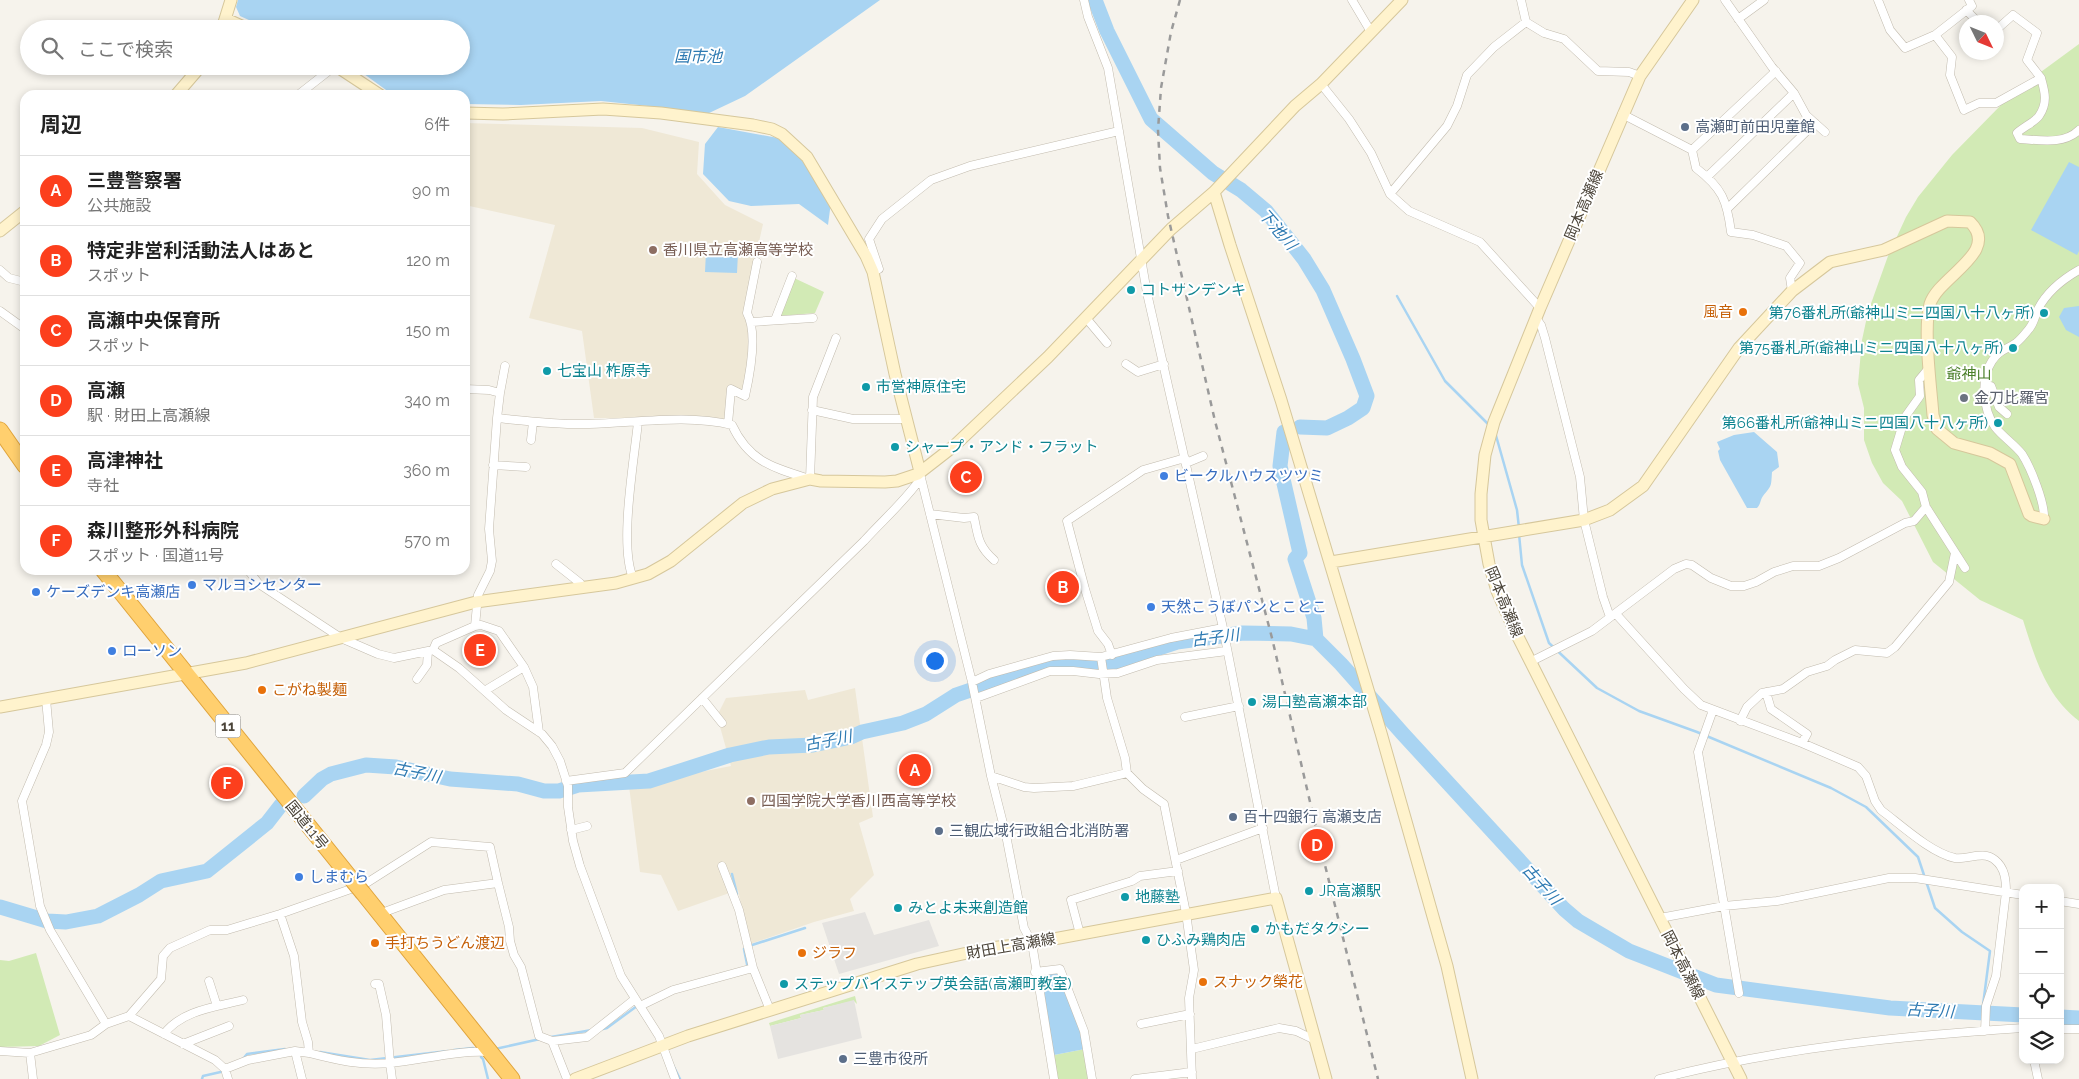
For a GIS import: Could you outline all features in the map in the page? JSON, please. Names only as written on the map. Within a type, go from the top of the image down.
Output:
[{"type":"highway","points":[[0,430],[20,459]]},
{"type":"highway","name":"国道11号","points":[[106,575],[188,674],[512,1079]]},
{"type":"street","points":[[225,20],[231,0]]},
{"type":"street","points":[[1084,0],[1088,17],[1108,68],[1147,293],[1240,706],[1276,898],[1326,1079]]},
{"type":"street","points":[[1352,0],[1371,32]]},
{"type":"street","points":[[497,418],[533,422],[587,424],[676,420],[722,422],[732,425],[738,439],[745,448],[770,467],[810,479],[821,481],[885,482],[897,481],[920,473],[965,436],[1086,318],[1171,229],[1214,192],[1295,106],[1321,84],[1402,0]]},
{"type":"street","points":[[1521,0],[1526,22],[1544,33],[1564,39],[1598,71],[1629,72],[1640,76]]},
{"type":"street","name":"岡本高瀬線","points":[[1693,0],[1640,76],[1622,114],[1504,395],[1485,455],[1481,494],[1484,536],[1489,564],[1497,591],[1530,662],[1741,1079]]},
{"type":"street","points":[[1725,0],[1794,93],[1806,115],[1825,132]]},
{"type":"street","points":[[1738,19],[1764,0]]},
{"type":"street","points":[[1878,0],[1890,30],[1905,48],[1935,35],[1972,6],[1970,0]]},
{"type":"street","points":[[1966,10],[1971,15]]},
{"type":"street","points":[[2004,23],[2013,15],[2037,33],[2027,60],[2041,78],[2047,97],[2039,117],[2017,133],[2020,139],[2053,140],[2071,138],[2079,130]]},
{"type":"street","points":[[1390,194],[1447,126],[1457,106],[1467,75],[1494,47],[1526,22]]},
{"type":"street","points":[[1935,35],[1952,57],[1950,75],[1964,110],[1979,103],[1996,103],[2041,78]]},
{"type":"street","points":[[1692,150],[1776,71]]},
{"type":"street","points":[[180,90],[193,75]]},
{"type":"street","points":[[304,90],[324,75]]},
{"type":"street","points":[[349,75],[372,90]]},
{"type":"street","points":[[1321,84],[1349,119],[1371,153],[1390,194],[1401,205],[1417,215],[1480,242],[1538,313],[1580,477],[1584,520],[1603,597],[1613,615],[1701,705],[1802,743],[1858,767],[1866,776],[1875,801],[1881,810],[1935,850],[1955,858],[1982,855],[1994,859],[2001,866],[2006,878],[2006,892],[1996,976],[1986,1006],[1985,1027]]},
{"type":"street","points":[[1707,177],[1794,93]]},
{"type":"street","points":[[470,113],[503,114],[603,109],[661,113],[772,129],[782,134],[807,157],[847,222],[873,272],[906,419],[976,698],[1024,928],[1032,943],[1035,972],[1054,1079]]},
{"type":"street","points":[[1622,114],[1692,150]]},
{"type":"street","points":[[1728,208],[1815,123]]},
{"type":"street","points":[[873,272],[879,269],[869,240],[882,219],[931,180],[970,166],[1119,131]]},
{"type":"street","points":[[1692,150],[1696,168],[1713,182],[1728,208],[1731,232],[1753,236],[1786,246],[1800,263],[1790,278],[1792,291]]},
{"type":"street","points":[[1214,192],[1281,400],[1381,733],[1447,966],[1472,1079]]},
{"type":"street","points":[[0,231],[20,215]]},
{"type":"street","points":[[1330,562],[1584,520],[1610,510],[1643,486],[1739,348],[1792,291],[1830,262],[1884,250],[1947,221],[1970,222],[1975,227],[1980,240],[1975,254],[1937,291],[1930,304],[1927,323],[1933,415],[1937,428],[1954,443],[1990,452],[2010,464],[2029,514],[2044,519],[2044,510],[2022,454],[1994,426],[1985,402],[1985,386],[1991,362],[2001,350],[2016,343],[2032,326],[2039,308],[2052,292],[2065,278],[2079,270]]},
{"type":"street","points":[[728,424],[731,389],[746,396],[751,371],[752,322],[747,313],[757,262]]},
{"type":"street","points":[[0,270],[9,278],[20,281]]},
{"type":"street","points":[[775,320],[792,276]]},
{"type":"street","points":[[0,312],[20,326]]},
{"type":"street","points":[[752,322],[814,318]]},
{"type":"street","points":[[1086,318],[1107,343]]},
{"type":"street","points":[[810,479],[813,397],[836,338]]},
{"type":"street","points":[[1126,364],[1138,372],[1164,364]]},
{"type":"street","points":[[475,626],[476,602],[490,571],[492,561],[489,529],[497,418],[504,366]]},
{"type":"street","points":[[1930,366],[1919,380],[1920,396],[1905,417],[1895,450],[1902,467],[1922,492],[1926,507],[1965,568]]},
{"type":"street","points":[[1985,386],[1991,386],[1999,407],[2007,414]]},
{"type":"street","points":[[470,389],[489,390],[500,393]]},
{"type":"street","points":[[812,410],[853,419],[906,419]]},
{"type":"street","points":[[531,440],[533,422]]},
{"type":"street","points":[[633,578],[628,567],[629,508],[638,422]]},
{"type":"street","points":[[1112,654],[1108,644],[1098,631],[1067,521],[1143,470],[1203,456]]},
{"type":"street","points":[[493,465],[526,467]]},
{"type":"street","points":[[566,781],[624,773],[864,541],[893,508],[910,494],[920,473]]},
{"type":"street","points":[[0,707],[246,663],[476,602],[616,583],[648,574],[671,561],[743,503],[772,489],[810,479]]},
{"type":"street","points":[[1530,662],[1592,631],[1674,569],[1686,564],[1692,565],[1711,578],[1731,586],[1744,586],[1774,572],[1793,566],[1819,566],[1839,558],[1905,523],[1914,521],[1926,507]]},
{"type":"street","points":[[930,514],[964,518],[974,517],[979,542],[984,552],[994,560]]},
{"type":"street","points":[[1740,721],[1747,707],[1766,692],[1783,689],[1807,672],[1827,666],[1855,650],[1887,653],[1895,647],[1950,582],[1955,554]]},
{"type":"street","points":[[556,564],[580,583],[583,588]]},
{"type":"street","points":[[252,575],[259,584],[341,638],[378,654],[394,658],[431,651],[459,668],[486,690],[506,710],[539,732],[552,746],[560,761],[566,781],[571,830],[580,866],[621,976],[659,1036],[675,1079]]},
{"type":"street","points":[[417,679],[427,665],[431,651],[436,643],[475,626],[481,625],[498,632],[524,667],[533,688],[539,732]]},
{"type":"street","points":[[972,682],[989,674],[1053,656],[1070,655],[1101,660],[1112,654],[1171,638],[1223,628]]},
{"type":"street","points":[[976,698],[1050,671],[1118,673],[1156,660],[1227,651]]},
{"type":"street","points":[[1101,660],[1107,698],[1125,758],[1126,773],[1164,804],[1186,914],[1194,970],[1189,998],[1192,1075],[1135,1079]]},
{"type":"street","points":[[486,690],[524,667]]},
{"type":"street","points":[[1766,692],[1771,709],[1807,734],[1802,743]]},
{"type":"street","points":[[702,698],[722,723]]},
{"type":"street","points":[[46,699],[49,732],[46,745],[22,801],[40,906],[50,930],[106,1024]]},
{"type":"street","points":[[1185,717],[1240,706]]},
{"type":"street","points":[[1713,710],[1698,752],[1739,993]]},
{"type":"street","points":[[991,776],[1024,787],[1034,788],[1073,786],[1126,773]]},
{"type":"street","points":[[571,830],[587,826]]},
{"type":"street","points":[[1176,860],[1262,828]]},
{"type":"street","points":[[0,1051],[30,1053],[91,1035],[106,1024],[129,1016],[161,979],[163,956],[170,948],[210,930],[227,930],[280,914],[365,884],[430,842],[490,847],[509,927],[510,941],[514,955],[521,967],[539,1036],[552,1040],[587,1037],[635,999]]},
{"type":"street","points":[[722,866],[739,910],[753,968],[770,1010]]},
{"type":"street","points":[[1080,934],[1071,900],[1132,881],[1140,876],[1178,871]]},
{"type":"street","points":[[1660,918],[1724,906],[1776,901],[1889,878],[1915,878],[2019,894]]},
{"type":"street","points":[[379,914],[444,890],[498,883]]},
{"type":"street","name":"財田上高瀬線","points":[[575,1079],[662,1046],[917,964],[990,948],[1032,943],[1276,898]]},
{"type":"street","points":[[2064,902],[2079,904]]},
{"type":"street","points":[[280,914],[294,956],[302,1022],[309,1053]]},
{"type":"street","points":[[640,1006],[673,990],[753,968]]},
{"type":"street","points":[[1035,972],[1060,969],[1084,1031],[1092,1079]]},
{"type":"street","points":[[209,981],[217,1006]]},
{"type":"street","points":[[375,984],[379,984],[386,1015],[392,1079]]},
{"type":"street","points":[[164,1034],[171,1024],[188,1015],[244,1000]]},
{"type":"street","points":[[1141,1024],[1190,1014]]},
{"type":"street","points":[[129,1016],[215,1060],[224,1069],[228,1079]]},
{"type":"street","points":[[183,1044],[229,1026]]},
{"type":"street","points":[[1659,1079],[1732,1061],[1823,1047],[1985,1027],[2019,1028]]},
{"type":"street","points":[[1192,1049],[1279,1028],[1296,1031],[1315,1040]]},
{"type":"street","points":[[2064,1029],[2079,1029]]},
{"type":"street","points":[[552,1040],[566,1079]]},
{"type":"street","points":[[295,1051],[302,1079]]},
{"type":"street","points":[[224,1069],[248,1060],[295,1051],[341,1061],[372,1065],[418,1061],[460,1053],[490,1052]]},
{"type":"street","points":[[30,1053],[33,1079]]},
{"type":"street","points":[[2035,1064],[2038,1079]]},
{"type":"shaded area","name":"香川県立高瀬高等学校","points":[[470,123],[642,128],[699,142],[697,174],[725,205],[763,224],[743,314],[748,323],[748,369],[744,392],[728,386],[728,419],[594,418],[582,331],[529,318],[555,225],[470,206]]},
{"type":"shaded area","name":"四国学院大学香川西高等学校","points":[[855,688],[873,817],[859,823],[874,875],[850,899],[854,911],[814,922],[750,944],[738,890],[678,911],[661,875],[640,872],[629,786],[731,766],[717,716],[726,698],[805,690],[808,700]]},
{"type":"shaded area","points":[[865,912],[874,935],[929,920],[939,946],[839,974],[822,923]]},
{"type":"shaded area","points":[[854,1000],[862,1038],[778,1059],[770,1026],[801,1018],[800,1015],[824,1010],[823,1008]]},
{"type":"green space","name":"爺神山","points":[[2079,44],[2079,721],[2058,700],[2050,688],[2037,662],[2023,620],[1980,600],[1933,562],[1902,501],[1883,483],[1872,463],[1864,440],[1864,408],[1858,384],[1862,340],[1868,312],[1888,256],[1906,217],[1918,197],[1952,155],[2001,105],[2034,77]]},
{"type":"green space","points":[[794,278],[824,292],[815,313],[779,316]]},
{"type":"green space","points":[[36,953],[60,1035],[39,1046],[0,1047],[0,960],[9,961]]},
{"type":"green space","points":[[855,996],[857,1004],[854,1001],[800,1015],[801,1018],[770,1026],[769,1023]]},
{"type":"green space","points":[[1085,1049],[1090,1079],[1058,1079],[1054,1055]]},
{"type":"water","name":"国市池","points":[[238,0],[880,0],[745,96],[707,114],[601,101],[521,105],[470,104],[470,90],[386,90],[365,75],[470,75],[470,20],[249,20],[240,16],[236,7]]},
{"type":"water","points":[[718,127],[778,138],[799,156],[831,202],[828,225],[799,204],[751,206],[729,201],[703,174],[705,144]]},
{"type":"water","points":[[2069,162],[2079,167],[2079,251],[2077,255],[2031,230]]},
{"type":"water","points":[[706,252],[738,253],[737,273],[705,272]]},
{"type":"water","points":[[2079,306],[2079,337],[2066,330],[2059,317],[2064,308]]},
{"type":"water","points":[[1754,432],[1777,452],[1779,467],[1772,472],[1770,486],[1757,508],[1747,508],[1720,460],[1718,451],[1720,449],[1717,442],[1734,435]]},
{"type":"water","points":[[1060,972],[1074,1007],[1085,1049],[1054,1055],[1041,974]]},
{"type":"waterway","name":"下池川","points":[[1095,0],[1107,31],[1151,119],[1213,173],[1241,190],[1266,211],[1304,259],[1323,290],[1367,396],[1363,408],[1327,428],[1300,427]]},
{"type":"waterway","points":[[1397,296],[1445,381],[1490,426]]},
{"type":"waterway","name":"下池川","points":[[1284,432],[1280,466],[1300,553],[1295,559],[1314,618],[1316,639]]},
{"type":"waterway","points":[[1495,432],[1517,510],[1519,528]]},
{"type":"waterway","points":[[1519,534],[1522,565],[1549,643],[1597,688],[1639,711],[1697,732],[1831,788],[1866,807],[1918,857],[1935,908],[1962,932],[1990,951],[1983,1005]]},
{"type":"waterway","name":"古子川","points":[[304,796],[322,779],[331,774],[366,765],[396,767],[450,779],[518,784],[544,791],[559,791],[578,785],[649,781],[730,755],[769,747],[813,745],[903,723],[926,714],[956,695],[1035,668],[1059,663],[1092,666],[1116,662],[1177,642],[1243,633],[1291,634],[1316,639],[1341,664],[1564,909],[1578,921],[1629,951],[1716,985],[1890,1008],[2019,1015]]},
{"type":"waterway","name":"古子川","points":[[0,907],[47,921],[66,922],[98,916],[139,895],[161,881],[207,871],[267,823],[281,805]]},
{"type":"waterway","points":[[732,874],[737,894]]},
{"type":"waterway","points":[[749,946],[805,928]]},
{"type":"waterway","points":[[744,949],[748,969]]},
{"type":"waterway","points":[[603,1029],[637,1006]]},
{"type":"waterway","name":"古子川","points":[[2064,1017],[2079,1018]]},
{"type":"waterway","points":[[551,1037],[592,1030]]},
{"type":"waterway","points":[[495,1049],[540,1039]]},
{"type":"waterway","points":[[454,1050],[473,1048]]},
{"type":"waterway","points":[[243,1059],[247,1054],[285,1049]]},
{"type":"waterway","points":[[320,1052],[370,1060],[448,1051]]},
{"type":"waterway","points":[[481,1057],[488,1079]]},
{"type":"waterway","points":[[673,1065],[680,1079]]},
{"type":"waterway","points":[[202,1079],[203,1076],[225,1071]]},
{"type":"railway","points":[[1180,0],[1171,32],[1161,88],[1158,130],[1160,168],[1168,216],[1215,421],[1272,638],[1320,845],[1378,1079]]},
{"type":"place","name":"高瀬町前田児童館","points":[[1685,127]]},
{"type":"place","name":"香川県立高瀬高等学校","points":[[653,250]]},
{"type":"place","name":"コトサンデンキ","points":[[1131,290]]},
{"type":"place","name":"風音","points":[[1743,312]]},
{"type":"place","name":"第76番札所(爺神山ミニ四国八十八ヶ所)","points":[[2044,313]]},
{"type":"place","name":"第75番札所(爺神山ミニ四国八十八ヶ所)","points":[[2013,348]]},
{"type":"place","name":"七宝山 柞原寺","points":[[547,371]]},
{"type":"place","name":"市営神原住宅","points":[[866,387]]},
{"type":"place","name":"金刀比羅宮","points":[[1964,398]]},
{"type":"place","name":"第66番札所(爺神山ミニ四国八十八ヶ所)","points":[[1998,423]]},
{"type":"place","name":"シャープ・アンド・フラット","points":[[895,447]]},
{"type":"place","name":"ビークルハウスツツミ","points":[[1164,476]]},
{"type":"place","name":"高瀬中央保育所","points":[[966,477]]},
{"type":"place","name":"マルヨシセンター","points":[[192,585]]},
{"type":"place","name":"特定非営利活動法人はあと","points":[[1063,587]]},
{"type":"place","name":"ケーズデンキ高瀬店","points":[[36,592]]},
{"type":"place","name":"天然こうぼパンとことこ","points":[[1151,607]]},
{"type":"place","name":"高津神社","points":[[480,650]]},
{"type":"place","name":"ローソン","points":[[112,651]]},
{"type":"place","name":"こがね製麺","points":[[262,690]]},
{"type":"place","name":"湯口塾高瀬本部","points":[[1252,702]]},
{"type":"place","name":"三豊警察署","points":[[915,770]]},
{"type":"place","name":"森川整形外科病院","points":[[227,783]]},
{"type":"place","name":"四国学院大学香川西高等学校","points":[[751,801]]},
{"type":"place","name":"百十四銀行 高瀬支店","points":[[1233,817]]},
{"type":"place","name":"三観広域行政組合北消防署","points":[[939,831]]},
{"type":"place","name":"高瀬","points":[[1317,845]]},
{"type":"place","name":"しまむら","points":[[299,877]]},
{"type":"place","name":"JR高瀬駅","points":[[1309,891]]},
{"type":"place","name":"地藤塾","points":[[1125,897]]},
{"type":"place","name":"みとよ未来創造館","points":[[898,908]]},
{"type":"place","name":"かもだタクシー","points":[[1255,929]]},
{"type":"place","name":"ひふみ鶏肉店","points":[[1146,940]]},
{"type":"place","name":"手打ちうどん渡辺","points":[[375,943]]},
{"type":"place","name":"ジラフ","points":[[802,953]]},
{"type":"place","name":"スナック榮花","points":[[1203,982]]},
{"type":"place","name":"ステップバイステップ英会話(高瀬町教室)","points":[[784,984]]},
{"type":"place","name":"三豊市役所","points":[[843,1059]]}]
